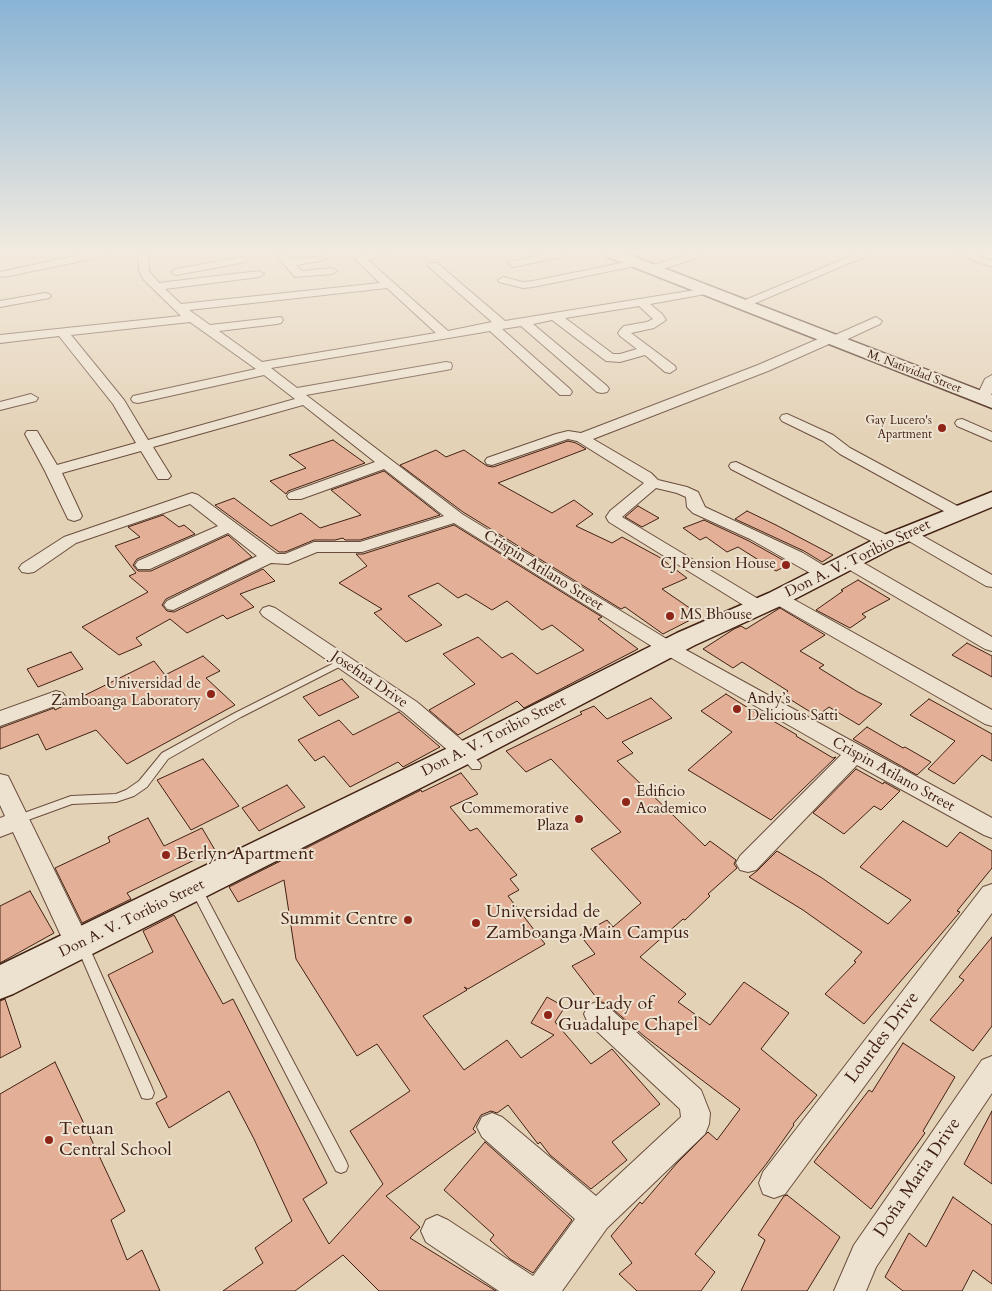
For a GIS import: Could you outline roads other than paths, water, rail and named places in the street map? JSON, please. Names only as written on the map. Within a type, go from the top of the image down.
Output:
[{"type":"street","points":[[0,339],[62,332],[177,314]]},
{"type":"street","name":"Crispin Atilano Street","points":[[187,314],[262,368],[456,517],[668,648],[855,754],[992,828]]},
{"type":"street","points":[[423,314],[446,334]]},
{"type":"street","points":[[486,314],[565,392]]},
{"type":"street","points":[[138,399],[262,368],[565,314]]},
{"type":"street","points":[[656,314],[660,320],[650,325],[628,329],[624,333],[670,369]]},
{"type":"street","name":"M. Natividad Street","points":[[767,314],[987,400]]},
{"type":"street","points":[[554,316],[610,358],[620,358],[646,351]]},
{"type":"street","points":[[207,329],[278,320]]},
{"type":"street","points":[[582,438],[762,368],[876,320]]},
{"type":"street","points":[[523,321],[602,389]]},
{"type":"street","points":[[62,332],[119,403],[163,476]]},
{"type":"street","points":[[53,471],[145,446],[299,397],[446,366]]},
{"type":"street","points":[[987,400],[992,379]]},
{"type":"street","points":[[0,406],[31,398]]},
{"type":"street","points":[[787,418],[828,438],[845,451],[957,512]]},
{"type":"street","points":[[962,422],[992,437]]},
{"type":"street","points":[[32,434],[53,471],[74,516]]},
{"type":"street","points":[[492,461],[568,435],[582,438],[651,479],[653,484]]},
{"type":"street","points":[[295,496],[385,463]]},
{"type":"street","points":[[736,466],[992,582]]},
{"type":"street","points":[[653,484],[693,495],[695,507],[700,510],[763,539],[837,568],[992,645]]},
{"type":"street","points":[[653,484],[616,514],[615,520],[768,603],[992,719]]},
{"type":"street","points":[[28,568],[70,540],[192,498],[269,557],[276,559],[288,559],[314,547],[362,547],[456,517]]},
{"type":"street","name":"Don A. V. Toribio Street","points":[[0,984],[196,887],[470,759],[668,648],[768,603],[898,538],[992,498]]},
{"type":"street","points":[[144,565],[229,527]]},
{"type":"street","points":[[173,605],[269,557]]},
{"type":"street","name":"Josefina Drive","points":[[268,612],[410,707],[446,735],[470,759]]},
{"type":"street","points":[[0,719],[56,698]]},
{"type":"street","points":[[748,863],[855,754]]},
{"type":"street","points":[[0,782],[9,824],[80,945]]},
{"type":"street","name":"Lourdes Drive","points":[[774,1183],[992,894]]},
{"type":"street","points":[[542,1291],[596,1217],[695,1124],[696,1113],[691,1100],[597,1014]]},
{"type":"street","name":"Doña Maria Drive","points":[[850,1291],[865,1256],[992,1068]]},
{"type":"street","points":[[492,1127],[596,1217]]},
{"type":"street","points":[[437,1231],[528,1291]]},
{"type":"lane","points":[[9,824],[71,800],[116,798],[130,793],[143,784],[165,756],[238,715],[342,662]]},
{"type":"lane","points":[[196,887],[341,1166]]},
{"type":"lane","points":[[80,945],[147,1093]]},
{"type":"place","name":"Gay Lucero's Apartment","points":[[942,428]]},
{"type":"place","name":"CJ Pension House","points":[[786,565]]},
{"type":"place","name":"MS Bhouse","points":[[670,616]]},
{"type":"place","name":"Universidad de Zamboanga Laboratory","points":[[211,694]]},
{"type":"place","name":"Andy’s Delicious Satti","points":[[737,709]]},
{"type":"place","name":"Edificio Academico","points":[[626,802]]},
{"type":"place","name":"Commemorative Plaza","points":[[579,819]]},
{"type":"place","name":"Berlyn Apartment","points":[[166,855]]},
{"type":"place","name":"Summit Centre","points":[[408,920]]},
{"type":"place","name":"Universidad de Zamboanga Main Campus","points":[[476,923]]},
{"type":"place","name":"Our Lady of Guadalupe Chapel","points":[[548,1015]]},
{"type":"place","name":"Tetuan Central School","points":[[49,1140]]}]
